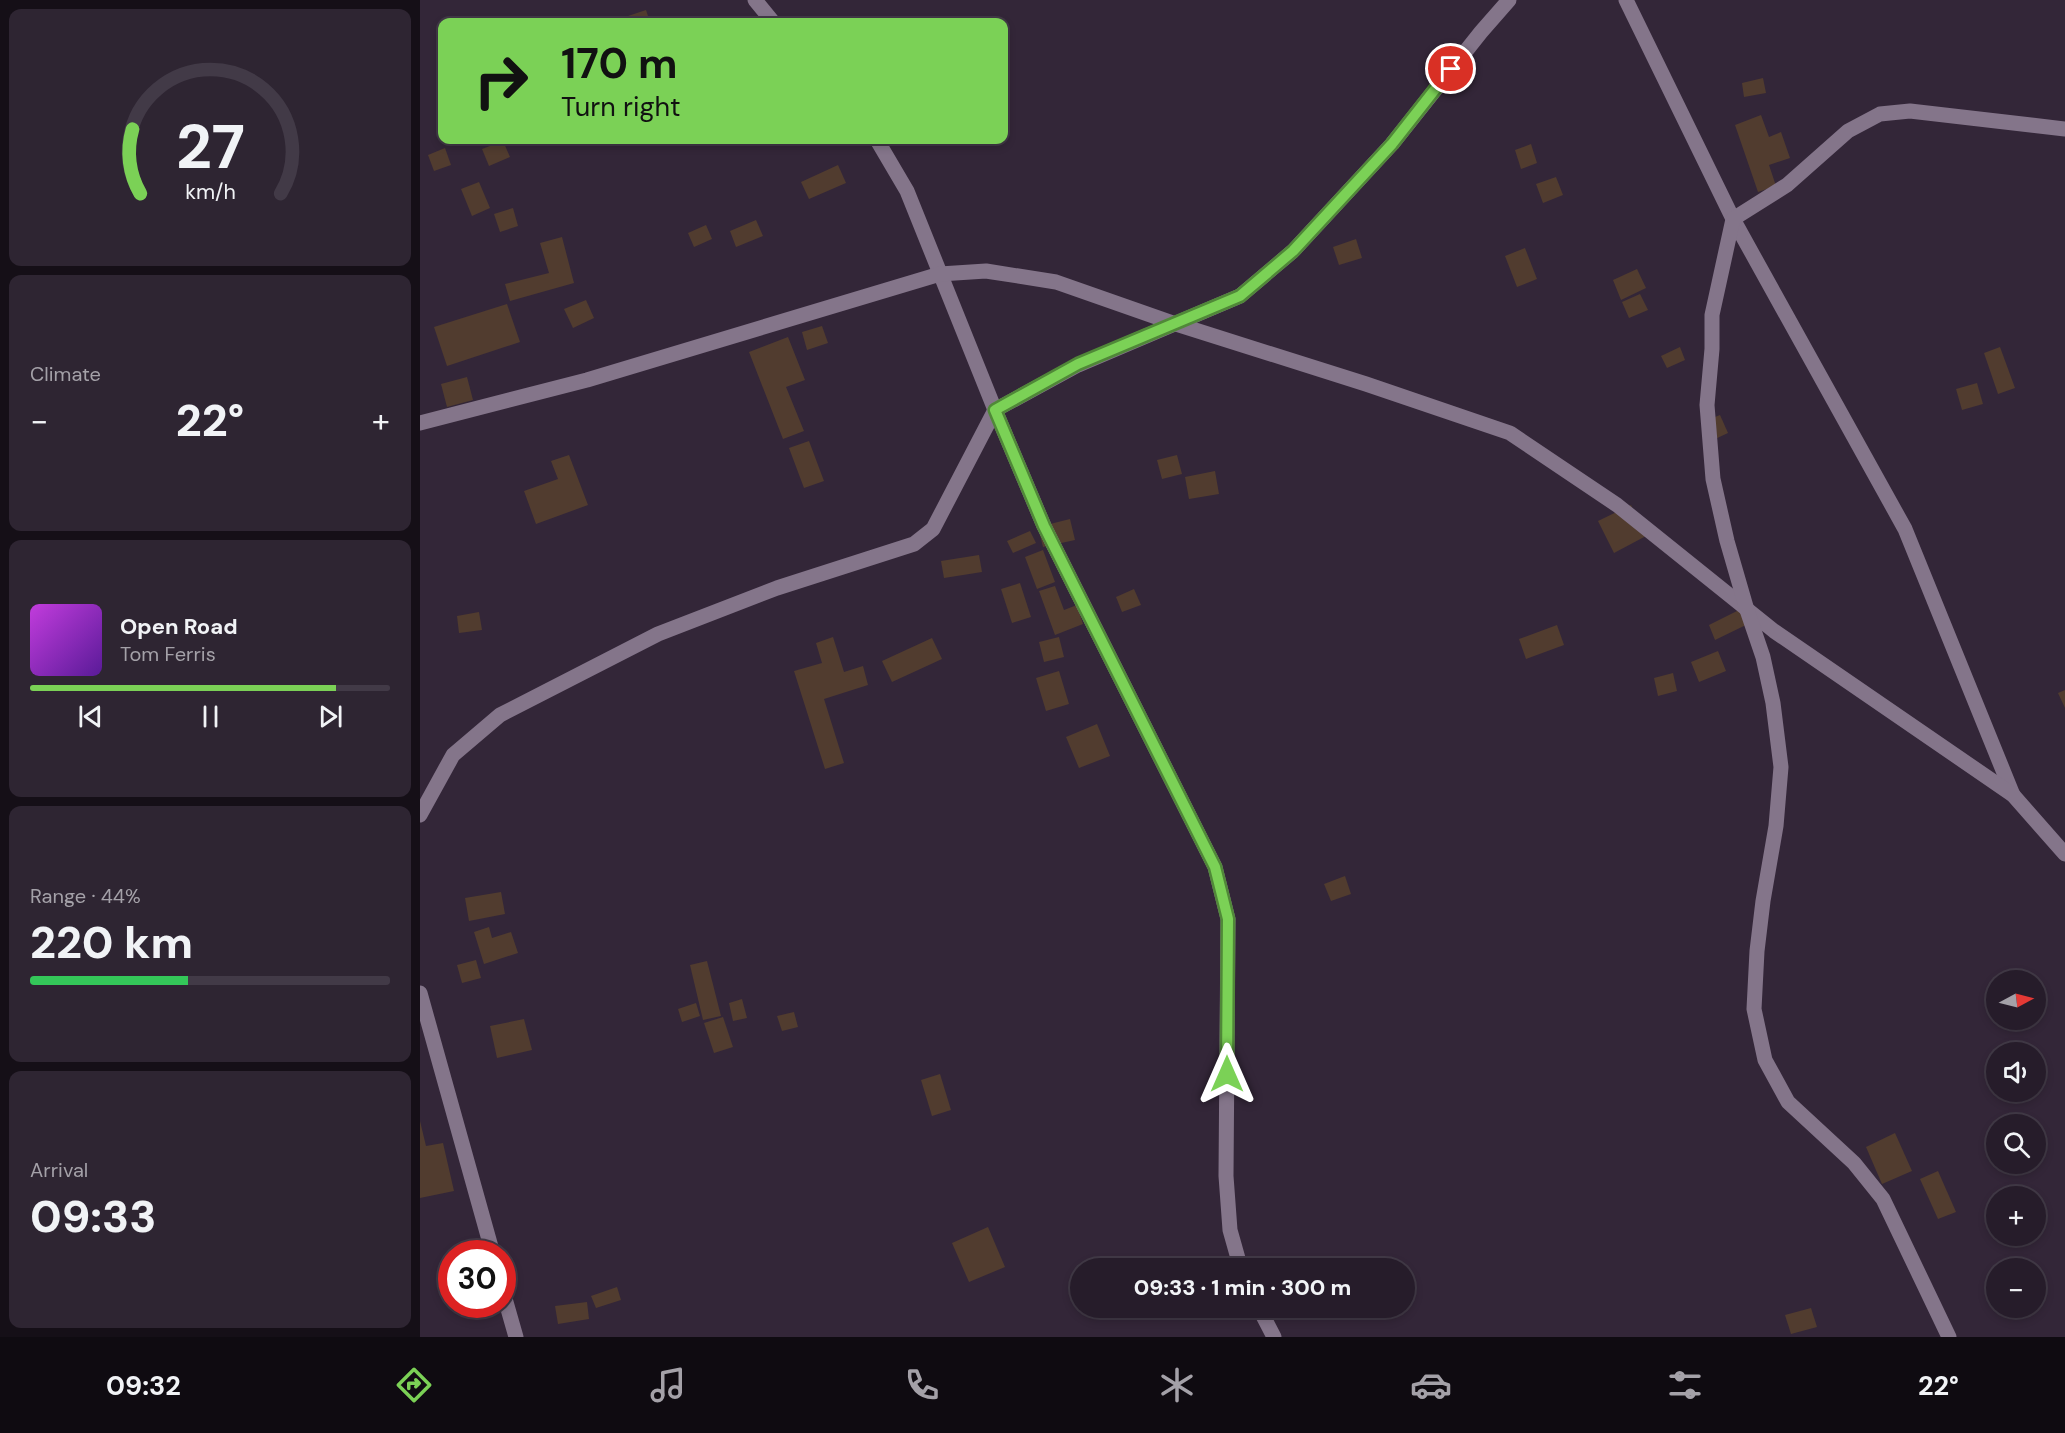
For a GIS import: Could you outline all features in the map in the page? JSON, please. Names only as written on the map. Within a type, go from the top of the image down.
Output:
[{"type":"street","points":[[755,0],[770,18]]},
{"type":"street","points":[[420,815],[453,755],[500,715],[658,634],[777,588],[914,544],[933,529],[995,410],[1078,364],[1240,296],[1293,251],[1392,144],[1509,0]]},
{"type":"street","points":[[1626,0],[1733,219],[1905,529],[2013,795]]},
{"type":"street","points":[[1949,1337],[1884,1199],[1854,1163],[1788,1102],[1765,1060],[1754,1009],[1757,951],[1776,826],[1781,767],[1773,703],[1763,657],[1746,610],[1727,542],[1713,479],[1707,405],[1712,349],[1712,315],[1733,219],[1787,185],[1848,131],[1880,114],[1910,111],[2065,129]]},
{"type":"street","points":[[879,144],[906,191],[1044,526],[1215,867],[1228,919],[1226,1176],[1230,1230],[1238,1258]]},
{"type":"street","points":[[420,423],[587,380],[940,274],[986,271],[1056,282],[1173,323],[1366,384],[1510,433],[1617,505],[1774,632],[2013,795],[2065,854]]},
{"type":"street","points":[[420,993],[489,1240]]},
{"type":"street","points":[[511,1318],[516,1337]]},
{"type":"street","points":[[1264,1318],[1274,1337]]},
{"type":"building","points":[[646,10],[649,18],[622,18]]},
{"type":"building","points":[[1763,78],[1766,93],[1744,97],[1742,83]]},
{"type":"building","points":[[1761,115],[1769,137],[1781,132],[1790,158],[1769,165],[1776,186],[1758,192],[1735,125]]},
{"type":"building","points":[[495,144],[504,144],[510,157],[489,166],[482,149]]},
{"type":"building","points":[[1531,144],[1537,163],[1521,169],[1515,150]]},
{"type":"building","points":[[445,148],[451,165],[434,171],[428,155]]},
{"type":"building","points":[[838,165],[846,183],[809,199],[801,182]]},
{"type":"building","points":[[1556,177],[1563,195],[1543,203],[1536,184]]},
{"type":"building","points":[[479,182],[490,208],[472,216],[461,189]]},
{"type":"building","points":[[513,208],[518,226],[500,232],[494,214]]},
{"type":"building","points":[[756,220],[763,236],[736,247],[730,231]]},
{"type":"building","points":[[706,225],[712,239],[694,247],[688,233]]},
{"type":"building","points":[[562,237],[574,283],[510,301],[505,284],[549,273],[540,243]]},
{"type":"building","points":[[1356,239],[1362,258],[1339,265],[1333,247]]},
{"type":"building","points":[[1525,248],[1537,279],[1517,287],[1505,256]]},
{"type":"building","points":[[1637,269],[1646,288],[1621,300],[1613,280]]},
{"type":"building","points":[[1640,294],[1648,310],[1629,318],[1622,302]]},
{"type":"building","points":[[586,300],[594,318],[573,328],[564,309]]},
{"type":"building","points":[[507,304],[520,342],[447,366],[434,327]]},
{"type":"building","points":[[822,326],[828,343],[807,350],[802,332]]},
{"type":"building","points":[[788,337],[805,380],[786,387],[804,431],[783,439],[749,352]]},
{"type":"building","points":[[1680,347],[1685,360],[1667,368],[1661,356]]},
{"type":"building","points":[[2000,347],[2015,388],[1998,394],[1984,353]]},
{"type":"building","points":[[467,377],[473,400],[447,407],[441,384]]},
{"type":"building","points":[[1977,383],[1983,404],[1962,410],[1956,389]]},
{"type":"building","points":[[1720,415],[1728,433],[1713,440],[1705,421]]},
{"type":"building","points":[[809,441],[824,481],[804,488],[789,448]]},
{"type":"building","points":[[569,455],[588,505],[536,524],[524,491],[558,479],[551,461]]},
{"type":"building","points":[[1177,455],[1182,474],[1162,479],[1157,460]]},
{"type":"building","points":[[1215,471],[1219,494],[1189,499],[1185,477]]},
{"type":"building","points":[[1631,505],[1646,536],[1614,553],[1598,521]]},
{"type":"building","points":[[1070,519],[1075,540],[1043,547],[1038,527]]},
{"type":"building","points":[[1030,531],[1036,543],[1013,553],[1007,541]]},
{"type":"building","points":[[1043,550],[1055,582],[1037,589],[1025,557]]},
{"type":"building","points":[[979,555],[982,572],[944,578],[941,561]]},
{"type":"building","points":[[1020,583],[1031,617],[1012,623],[1001,589]]},
{"type":"building","points":[[1055,586],[1064,610],[1077,605],[1083,624],[1055,635],[1039,591]]},
{"type":"building","points":[[1134,589],[1141,605],[1122,612],[1116,597]]},
{"type":"building","points":[[1741,609],[1748,624],[1715,640],[1709,625]]},
{"type":"building","points":[[479,612],[482,630],[459,633],[457,616]]},
{"type":"building","points":[[1557,625],[1564,645],[1526,659],[1519,639]]},
{"type":"building","points":[[833,637],[844,672],[863,666],[868,685],[824,699],[844,763],[825,769],[794,671],[822,663],[816,643]]},
{"type":"building","points":[[1059,637],[1064,657],[1044,662],[1039,642]]},
{"type":"building","points":[[932,638],[942,659],[892,682],[882,661]]},
{"type":"building","points":[[1718,651],[1726,671],[1699,682],[1691,662]]},
{"type":"building","points":[[1059,671],[1069,704],[1046,711],[1036,678]]},
{"type":"building","points":[[1673,673],[1677,691],[1658,696],[1654,678]]},
{"type":"building","points":[[2065,690],[2065,708],[2058,693]]},
{"type":"building","points":[[1097,724],[1110,756],[1079,768],[1066,737]]},
{"type":"building","points":[[1345,876],[1351,894],[1331,901],[1324,884]]},
{"type":"building","points":[[501,892],[505,914],[469,921],[465,898]]},
{"type":"building","points":[[489,927],[492,938],[511,932],[518,953],[484,964],[474,932]]},
{"type":"building","points":[[476,960],[481,978],[462,983],[457,965]]},
{"type":"building","points":[[707,961],[721,1016],[703,1020],[690,965]]},
{"type":"building","points":[[742,999],[747,1018],[733,1021],[729,1003]]},
{"type":"building","points":[[696,1003],[700,1016],[682,1022],[678,1009]]},
{"type":"building","points":[[794,1012],[798,1027],[782,1031],[777,1016]]},
{"type":"building","points":[[723,1017],[733,1047],[714,1053],[704,1023]]},
{"type":"building","points":[[524,1019],[532,1050],[497,1058],[490,1026]]},
{"type":"building","points":[[940,1074],[951,1110],[932,1116],[921,1080]]},
{"type":"building","points":[[420,1121],[426,1146],[443,1143],[454,1191],[420,1198]]},
{"type":"building","points":[[1895,1133],[1912,1171],[1882,1184],[1866,1147]]},
{"type":"building","points":[[1938,1171],[1956,1212],[1938,1219],[1920,1179]]},
{"type":"building","points":[[988,1227],[1005,1267],[969,1282],[952,1243]]},
{"type":"building","points":[[617,1287],[621,1300],[596,1308],[591,1296]]},
{"type":"building","points":[[587,1302],[589,1319],[558,1324],[555,1306]]},
{"type":"building","points":[[1811,1308],[1817,1327],[1791,1334],[1785,1315]]},
{"type":"route","points":[[1227,1074],[1228,919],[1215,867],[1044,526],[995,410],[1078,364],[1240,296],[1293,251],[1392,144],[1451,69]]}]
